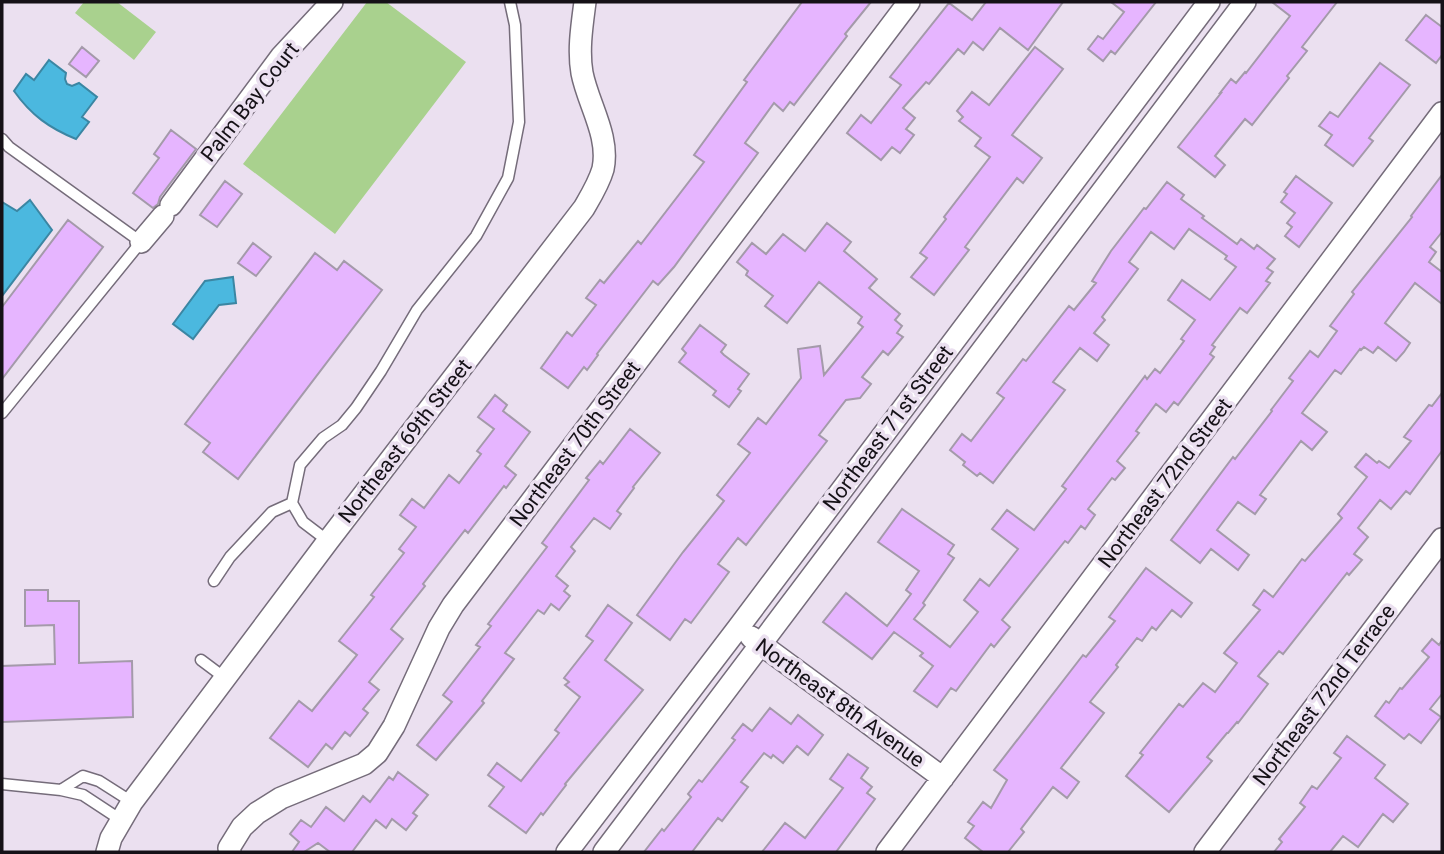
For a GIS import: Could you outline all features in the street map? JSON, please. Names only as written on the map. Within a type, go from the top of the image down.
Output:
[{"type":"street","name":"Palm Bay Court","points":[[141,242],[281,57],[332,2]]},
{"type":"street","name":"Northeast 69th Street","points":[[107,852],[111,838],[127,811],[328,541],[584,208],[595,189],[603,167],[603,142],[582,72],[581,31],[585,2]]},
{"type":"street","name":"Northeast 70th Street","points":[[230,852],[229,848],[242,827],[257,813],[281,798],[364,764],[377,753],[394,726],[439,628],[453,605],[909,2]]},
{"type":"street","name":"Northeast 71st Street","points":[[567,852],[1209,2]]},
{"type":"street","name":"Northeast 71st Street","points":[[604,852],[1245,2]]},
{"type":"street","name":"Northeast 72nd Street","points":[[887,852],[1442,113]]},
{"type":"street","name":"Northeast 72nd Terrace","points":[[1205,852],[1442,539]]},
{"type":"street","name":"Northeast 8th Avenue","points":[[738,628],[943,778]]},
{"type":"lane","points":[[328,541],[303,522],[292,503],[300,465],[356,408],[417,310],[476,236],[508,178],[519,122],[514,25],[510,2]]},
{"type":"lane","points":[[2,139],[9,147],[141,242],[2,413]]},
{"type":"lane","points":[[214,581],[230,557],[272,512],[292,503]]},
{"type":"lane","points":[[201,660],[225,678]]},
{"type":"lane","points":[[61,790],[83,776],[99,781],[127,811]]},
{"type":"lane","points":[[2,784],[82,794],[127,811]]},
{"type":"green space","points":[[84,2],[117,2],[156,32],[134,60],[75,13]]},
{"type":"green space","points":[[367,2],[386,2],[466,62],[335,234],[243,164]]},
{"type":"water","points":[[49,60],[66,73],[67,84],[72,86],[79,83],[97,97],[82,117],[89,122],[76,139],[41,120],[14,91],[26,74],[34,80]]},
{"type":"water","points":[[30,200],[52,230],[2,296],[2,202],[17,211]]},
{"type":"water","points":[[233,277],[236,303],[219,305],[193,339],[173,324],[205,281]]},
{"type":"building","points":[[802,2],[871,2],[794,105],[790,102],[783,111],[774,103],[745,143],[758,153],[674,267],[658,285],[653,281],[587,370],[584,367],[568,388],[541,368],[567,332],[572,336],[596,305],[586,298],[600,280],[604,283],[638,241],[641,244],[704,162],[694,155],[747,82],[744,80]]},
{"type":"building","points":[[986,2],[1063,2],[1028,50],[1000,28],[983,50],[973,42],[964,54],[958,49],[929,84],[926,82],[903,108],[915,118],[906,129],[914,135],[900,153],[892,147],[881,160],[847,133],[861,115],[871,123],[901,85],[890,77],[949,3],[972,20]]},
{"type":"building","points":[[1111,2],[1156,2],[1115,54],[1111,51],[1103,61],[1088,49],[1098,36],[1103,39],[1124,12]]},
{"type":"building","points":[[1272,2],[1337,2],[1302,47],[1307,51],[1287,76],[1289,78],[1252,125],[1245,119],[1215,156],[1225,165],[1215,177],[1178,147],[1231,79],[1236,83],[1246,73],[1290,16]]},
{"type":"building","points":[[1426,15],[1442,27],[1442,55],[1436,63],[1406,40]]},
{"type":"building","points":[[82,47],[99,61],[86,77],[69,64]]},
{"type":"building","points":[[1035,47],[1063,69],[1012,135],[1042,158],[1023,183],[1017,178],[965,247],[969,250],[934,295],[911,277],[927,258],[920,253],[990,157],[975,146],[981,138],[959,121],[963,117],[957,111],[972,92],[989,105]]},
{"type":"building","points":[[1380,63],[1410,85],[1369,138],[1373,141],[1353,166],[1325,145],[1332,135],[1319,126],[1330,112],[1338,117]]},
{"type":"building","points":[[171,130],[196,149],[153,208],[133,193],[159,158],[154,154]]},
{"type":"building","points":[[1442,175],[1442,232],[1430,247],[1436,252],[1429,262],[1442,272],[1442,304],[1415,283],[1385,323],[1410,343],[1404,352],[1396,361],[1378,347],[1373,353],[1364,347],[1341,374],[1335,370],[1302,413],[1327,432],[1312,450],[1301,441],[1260,495],[1266,499],[1255,514],[1238,502],[1217,530],[1249,555],[1238,570],[1211,549],[1200,563],[1171,540],[1233,457],[1235,459],[1272,411],[1293,381],[1289,378],[1310,351],[1318,357],[1337,331],[1330,326],[1354,294],[1352,292]]},
{"type":"building","points":[[1296,176],[1332,203],[1299,247],[1285,236],[1292,227],[1287,223],[1295,213],[1281,202],[1287,194],[1284,192]]},
{"type":"building","points":[[225,181],[242,194],[217,227],[200,215]]},
{"type":"building","points":[[1167,182],[1184,195],[1181,199],[1204,216],[1202,218],[1237,244],[1241,239],[1254,249],[1257,245],[1275,259],[1267,268],[1273,272],[1266,281],[1270,283],[1247,313],[1240,308],[1212,345],[1215,347],[1210,354],[1214,357],[1178,405],[1174,402],[1166,412],[1156,404],[1136,431],[1139,433],[1117,461],[1125,468],[1115,480],[1112,478],[1088,509],[1095,515],[1085,529],[1081,526],[1068,543],[1065,541],[1002,620],[1010,627],[994,647],[991,644],[956,691],[951,688],[937,707],[914,691],[933,666],[920,656],[923,653],[894,632],[872,659],[823,622],[846,593],[887,626],[911,594],[906,590],[919,571],[878,542],[902,509],[954,545],[948,554],[954,558],[914,619],[950,647],[978,612],[964,600],[980,579],[989,586],[1018,549],[992,529],[1007,510],[1034,530],[1066,489],[1062,486],[1145,376],[1147,379],[1155,369],[1160,373],[1184,341],[1181,339],[1195,320],[1168,300],[1182,280],[1210,300],[1236,267],[1225,259],[1227,256],[1189,229],[1174,249],[1151,232],[1129,262],[1138,269],[1102,317],[1105,320],[1094,333],[1109,345],[1097,361],[1080,348],[1053,382],[1065,390],[993,483],[980,473],[977,476],[950,450],[962,434],[971,441],[1004,398],[997,393],[1069,306],[1074,310],[1096,283],[1092,281],[1111,251]]},
{"type":"building","points":[[68,220],[103,247],[2,379],[2,307]]},
{"type":"building","points":[[827,223],[851,242],[844,251],[877,279],[869,288],[900,314],[895,320],[902,326],[897,333],[903,337],[888,355],[883,351],[862,377],[871,384],[860,398],[846,400],[819,435],[827,441],[746,545],[738,538],[718,564],[729,572],[691,623],[685,619],[670,640],[637,615],[724,501],[717,495],[750,453],[738,444],[758,418],[766,424],[801,378],[798,349],[820,346],[824,375],[863,327],[858,323],[862,317],[819,282],[787,323],[765,306],[773,296],[746,275],[748,271],[737,262],[752,243],[766,254],[783,234],[805,251]]},
{"type":"building","points":[[253,243],[271,257],[256,276],[238,263]]},
{"type":"building","points":[[315,253],[337,270],[344,261],[382,290],[238,479],[203,452],[210,443],[185,424]]},
{"type":"building","points":[[700,325],[726,345],[721,352],[724,355],[749,374],[729,407],[713,395],[716,391],[679,362],[686,353],[682,349]]},
{"type":"building","points":[[1442,393],[1442,451],[1410,494],[1406,491],[1391,509],[1380,500],[1358,528],[1368,537],[1354,554],[1362,560],[1349,575],[1347,573],[1283,654],[1279,651],[1258,676],[1268,684],[1207,757],[1212,761],[1169,812],[1126,776],[1143,755],[1140,753],[1179,704],[1183,707],[1203,683],[1215,692],[1237,663],[1224,653],[1260,610],[1253,605],[1264,590],[1273,597],[1302,559],[1305,561],[1342,518],[1338,514],[1367,477],[1355,467],[1366,454],[1389,468],[1411,441],[1404,437]]},
{"type":"building","points":[[495,395],[507,405],[503,411],[530,432],[505,466],[516,475],[506,488],[504,486],[468,533],[465,530],[391,629],[403,639],[369,682],[379,690],[363,709],[368,713],[350,736],[345,732],[332,749],[326,744],[308,767],[270,738],[299,701],[312,711],[357,655],[339,641],[404,553],[399,549],[416,527],[400,515],[412,499],[424,508],[449,475],[459,483],[481,454],[477,451],[494,429],[478,417]]},
{"type":"building","points":[[630,429],[660,453],[617,511],[621,514],[610,529],[594,518],[571,547],[575,551],[556,576],[568,586],[564,591],[570,596],[559,610],[551,604],[544,614],[538,610],[505,653],[514,659],[482,701],[484,703],[436,760],[417,745],[452,702],[443,695],[480,647],[476,645],[491,626],[488,624],[547,547],[542,543],[589,480],[586,478],[600,461],[603,464]]},
{"type":"building","points":[[1146,568],[1192,603],[1181,617],[1172,610],[1156,630],[1152,627],[1142,641],[1137,638],[1090,702],[1104,713],[1061,768],[1079,782],[1067,798],[1053,787],[1021,829],[1024,832],[1008,852],[983,852],[965,838],[974,826],[968,822],[983,802],[991,808],[1007,780],[994,770],[1083,655],[1086,657],[1115,621],[1109,617]]},
{"type":"building","points":[[25,590],[48,590],[48,601],[79,601],[79,663],[132,661],[133,717],[2,722],[2,666],[55,664],[54,625],[25,626]]},
{"type":"building","points":[[608,605],[632,623],[605,660],[643,690],[526,833],[489,806],[504,787],[488,775],[497,763],[521,781],[559,733],[555,730],[580,697],[565,685],[569,682],[564,678],[593,641],[586,636]]},
{"type":"building","points":[[1432,639],[1439,645],[1442,640],[1442,694],[1430,709],[1441,717],[1421,743],[1409,734],[1404,739],[1375,716],[1429,657],[1422,651]]},
{"type":"building","points":[[770,708],[791,724],[798,715],[823,735],[808,755],[797,746],[783,763],[773,755],[771,758],[764,753],[741,782],[748,787],[722,821],[718,818],[692,852],[644,852],[691,797],[688,794],[699,780],[702,782],[735,740],[732,738],[743,724],[752,731]]},
{"type":"building","points":[[1347,736],[1385,765],[1375,778],[1408,804],[1393,822],[1383,814],[1358,847],[1343,836],[1330,852],[1274,852],[1282,842],[1279,839],[1305,807],[1300,803],[1312,786],[1317,789],[1341,758],[1334,753]]},
{"type":"building","points":[[848,754],[868,768],[861,778],[872,787],[867,793],[875,799],[836,852],[762,852],[785,823],[805,838],[843,788],[830,779]]},
{"type":"building","points":[[398,772],[428,795],[413,813],[417,816],[406,830],[392,819],[386,828],[376,820],[352,852],[330,852],[318,843],[304,852],[292,852],[299,842],[290,834],[301,820],[311,827],[326,807],[344,821],[363,796],[370,802],[389,777],[393,780]]}]
